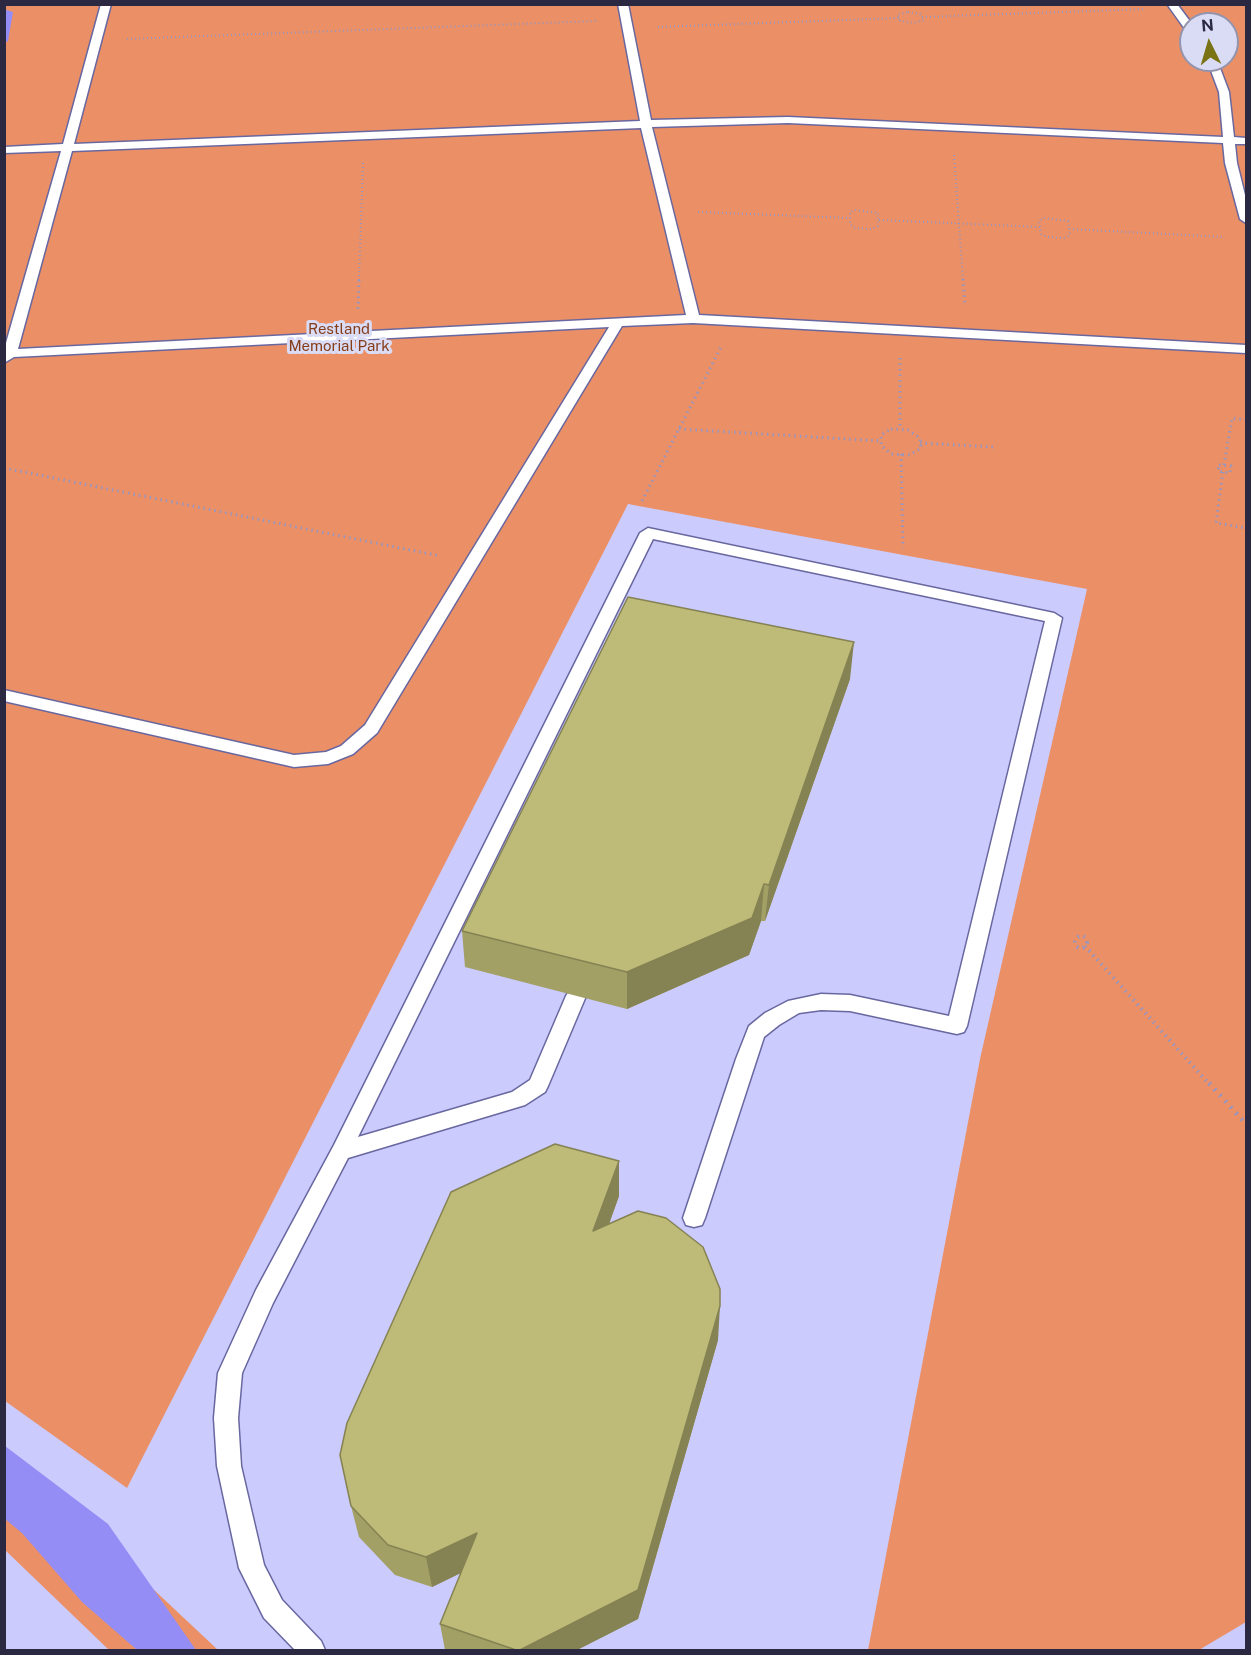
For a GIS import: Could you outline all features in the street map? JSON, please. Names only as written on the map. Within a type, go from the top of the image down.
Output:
[{"type":"lane","points":[[106,4],[70,148],[17,335],[7,356],[693,319],[1246,349]]},
{"type":"lane","points":[[623,4],[646,124],[693,319]]},
{"type":"lane","points":[[1216,72],[1224,92],[1234,179],[1246,219]]},
{"type":"lane","points":[[4,150],[788,120],[1246,141]]},
{"type":"lane","points":[[4,695],[276,758],[310,761],[328,758],[346,750],[372,729],[617,324]]},
{"type":"lane","points":[[312,1650],[273,1609],[252,1568],[229,1466],[226,1418],[230,1373],[264,1297],[341,1151],[648,533],[1054,618],[957,1026],[850,1003],[821,1002],[795,1006],[772,1018],[756,1032],[694,1218]]},
{"type":"lane","points":[[341,1151],[518,1099],[538,1086],[576,996]]},
{"type":"path","points":[[899,18],[897,15],[908,12],[920,14],[922,17],[1173,6]]},
{"type":"path","points":[[96,40],[899,18],[900,21],[913,23],[924,20],[922,17]]},
{"type":"path","points":[[952,128],[968,334]]},
{"type":"path","points":[[357,336],[364,135]]},
{"type":"path","points":[[874,210],[878,213],[879,220],[878,226],[872,229],[855,228],[850,224],[850,212],[874,210]]},
{"type":"path","points":[[667,211],[850,218]]},
{"type":"path","points":[[1044,218],[1063,219],[1068,221],[1069,229],[1070,236],[1047,237],[1041,234],[1039,221],[1044,218]]},
{"type":"path","points":[[879,220],[1041,227]]},
{"type":"path","points":[[1069,229],[1235,238]]},
{"type":"path","points":[[642,501],[735,321]]},
{"type":"path","points":[[899,330],[900,429]]},
{"type":"path","points":[[1224,465],[1232,418],[1246,420]]},
{"type":"path","points":[[679,429],[881,441]]},
{"type":"path","points":[[891,429],[908,430],[920,438],[921,448],[910,454],[891,454],[881,445],[881,441],[881,435],[891,429]]},
{"type":"path","points":[[920,443],[994,447]]},
{"type":"path","points":[[901,454],[903,548]]},
{"type":"path","points":[[1219,465],[1231,466],[1230,473],[1223,472],[1218,471],[1219,465]]},
{"type":"path","points":[[4,468],[473,563]]},
{"type":"path","points":[[1223,472],[1216,523],[1246,528]]},
{"type":"path","points":[[1085,946],[1246,1124]]},
{"type":"green space","name":"Restland Memorial Park","points":[[5,5],[1246,5],[1246,1622],[1199,1650],[868,1650],[980,1059],[1087,589],[628,504],[127,1488],[5,1401]]},
{"type":"green space","points":[[4,1449],[218,1650],[109,1650],[5,1550]]},
{"type":"shaded area","points":[[5,1446],[108,1524],[196,1650],[137,1650],[82,1602],[22,1533],[5,1519]]},
{"type":"building","points":[[628,597],[854,642],[769,885],[764,884],[752,918],[627,972],[462,931]]},
{"type":"building","points":[[555,1144],[619,1161],[593,1231],[638,1211],[666,1218],[703,1247],[720,1289],[720,1306],[638,1590],[516,1650],[440,1624],[477,1533],[426,1557],[388,1545],[351,1506],[340,1455],[347,1423],[451,1192]]},
{"type":"waterway","points":[[4,41],[9,12]]}]
